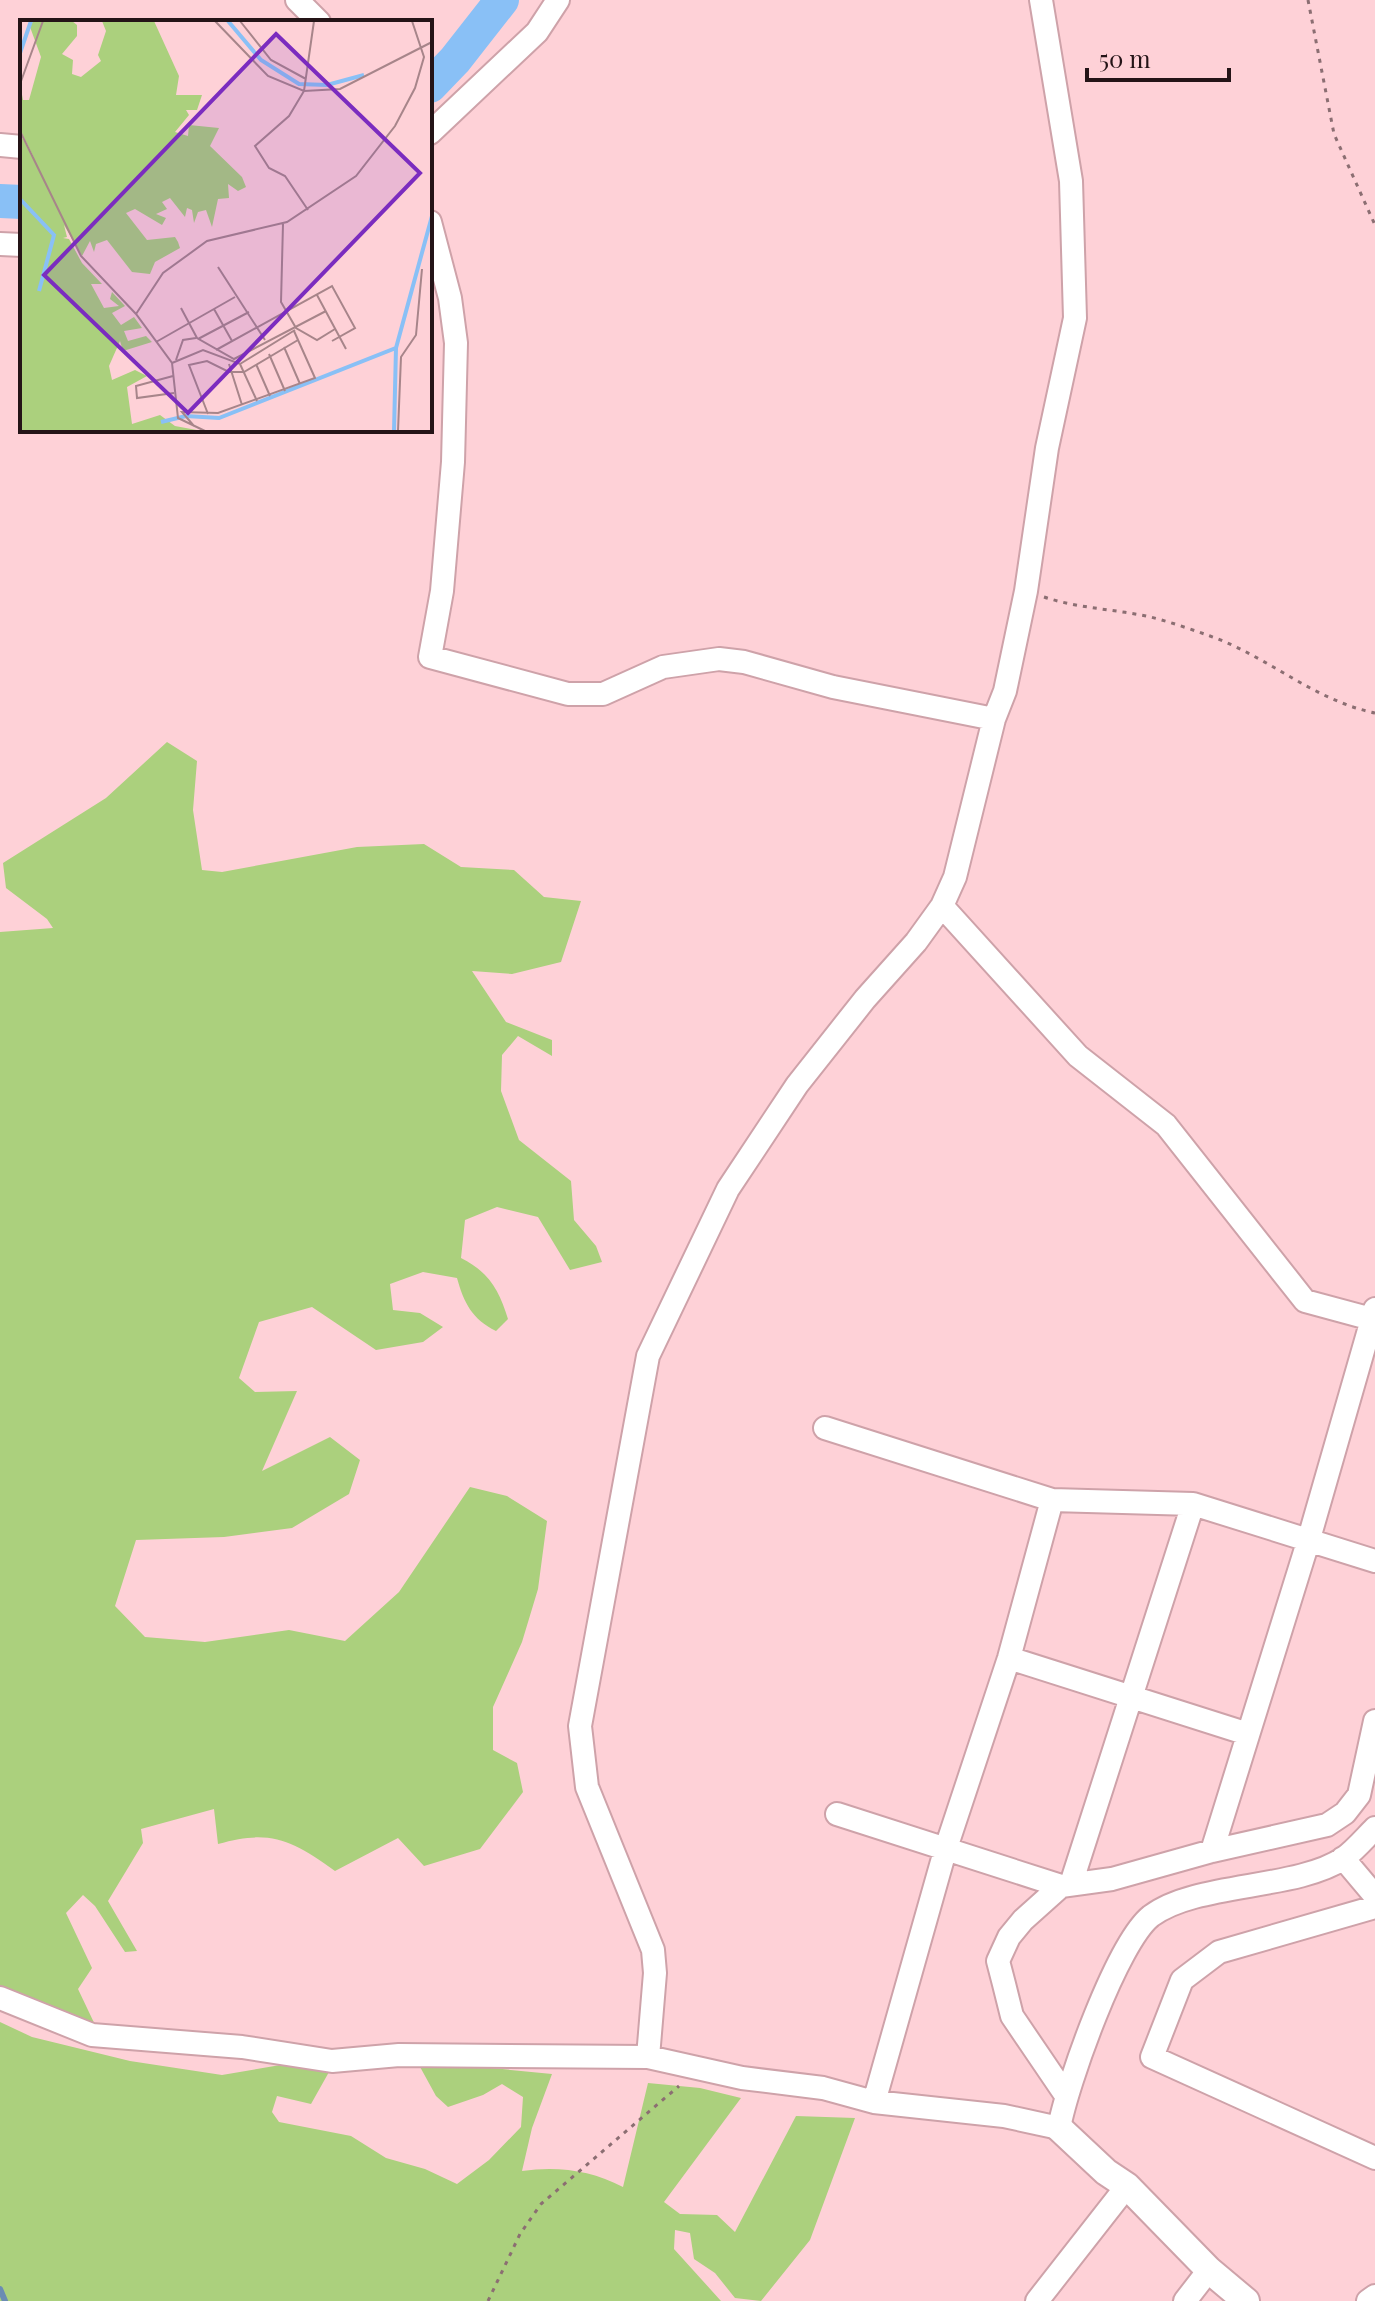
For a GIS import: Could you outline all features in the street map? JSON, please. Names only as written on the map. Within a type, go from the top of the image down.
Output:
[{"type":"street","points":[[297,0],[317,20]]},
{"type":"street","points":[[432,131],[537,32],[558,0]]},
{"type":"street","points":[[648,2057],[655,1973],[653,1950],[587,1787],[580,1726],[648,1356],[728,1189],[797,1085],[865,999],[916,942],[942,906],[955,877],[994,719],[1005,691],[1026,591],[1047,448],[1075,318],[1071,181],[1041,0]]},
{"type":"street","points":[[0,145],[20,147]]},
{"type":"street","points":[[432,230],[450,298],[456,343],[448,520],[442,591],[430,657],[568,694],[603,694],[663,667],[719,659],[744,662],[833,687],[994,719]]},
{"type":"street","points":[[0,244],[20,245]]},
{"type":"street","points":[[942,906],[1078,1056],[1166,1125],[1305,1301],[1374,1316],[1212,1851]]},
{"type":"street","points":[[825,1428],[1052,1500],[1193,1504],[1375,1561]]},
{"type":"street","points":[[874,2102],[945,1851],[1009,1658],[1052,1500]]},
{"type":"street","points":[[1065,2094],[1012,2016],[998,1961],[1009,1937],[1023,1920],[1066,1885],[1193,1504]]},
{"type":"street","points":[[1009,1658],[1248,1734]]},
{"type":"street","points":[[837,1814],[945,1851],[1066,1885],[1112,1879],[1212,1851],[1327,1825],[1345,1813],[1359,1795],[1375,1721]]},
{"type":"street","points":[[1059,2128],[1065,2094],[1133,1934],[1151,1916],[1176,1904],[1317,1869],[1343,1858],[1375,1828]]},
{"type":"street","points":[[1343,1858],[1375,1896]]},
{"type":"street","points":[[1375,1907],[1219,1952],[1182,1980],[1152,2057],[1375,2158]]},
{"type":"street","points":[[0,1998],[92,2035],[242,2047],[332,2061],[399,2055],[648,2057],[742,2078],[823,2088],[874,2102],[1004,2116],[1059,2128],[1106,2172],[1127,2186],[1209,2270],[1246,2301]]},
{"type":"street","points":[[1037,2301],[1127,2186]]},
{"type":"street","points":[[1185,2301],[1209,2270]]},
{"type":"street","points":[[1368,2301],[1375,2296]]},
{"type":"path","points":[[1308,0],[1334,134],[1375,225]]},
{"type":"path","points":[[1026,591],[1064,603],[1148,616],[1213,637],[1267,661],[1307,689],[1352,708],[1375,713]]},
{"type":"path","points":[[488,2301],[520,2234],[541,2204],[700,2068]]},
{"type":"green space","points":[[167,742],[197,761],[193,810],[202,870],[222,872],[357,847],[424,844],[461,867],[514,870],[544,897],[581,901],[561,962],[512,974],[472,971],[506,1022],[552,1040],[552,1056],[518,1036],[502,1055],[501,1091],[519,1140],[571,1181],[574,1220],[596,1246],[602,1262],[570,1270],[538,1217],[497,1207],[465,1220],[461,1258],[486,1276],[501,1299],[508,1319],[496,1331],[470,1309],[457,1278],[423,1272],[390,1284],[393,1310],[420,1313],[443,1327],[423,1342],[376,1350],[312,1307],[259,1322],[239,1378],[255,1392],[297,1391],[262,1471],[330,1437],[360,1460],[349,1494],[292,1528],[224,1537],[136,1540],[115,1606],[145,1637],[205,1642],[289,1630],[345,1641],[399,1592],[470,1487],[507,1496],[547,1521],[538,1589],[522,1642],[493,1707],[493,1750],[517,1763],[523,1792],[480,1849],[424,1866],[398,1838],[335,1871],[280,1840],[252,1838],[218,1844],[214,1809],[141,1829],[143,1843],[108,1901],[137,1951],[125,1952],[95,1906],[83,1895],[66,1913],[92,1968],[78,1989],[97,2029],[0,1990],[0,932],[53,928],[47,919],[6,888],[3,863],[106,798]]},
{"type":"green space","points":[[0,2022],[32,2037],[130,2061],[222,2075],[292,2063],[329,2072],[311,2104],[277,2096],[272,2112],[279,2122],[351,2136],[386,2158],[425,2169],[457,2184],[489,2160],[521,2127],[523,2097],[502,2084],[483,2095],[448,2107],[436,2096],[419,2065],[430,2062],[552,2074],[532,2128],[522,2171],[574,2171],[623,2187],[648,2083],[700,2088],[741,2098],[664,2202],[680,2214],[717,2215],[735,2232],[796,2116],[855,2118],[810,2240],[761,2301],[735,2298],[715,2273],[694,2259],[690,2233],[675,2230],[674,2249],[721,2301],[0,2301]]},
{"type":"waterway","points":[[432,84],[502,0]]},
{"type":"waterway","points":[[0,201],[20,202]]},
{"type":"waterway","points":[[0,2289],[5,2301]]}]
